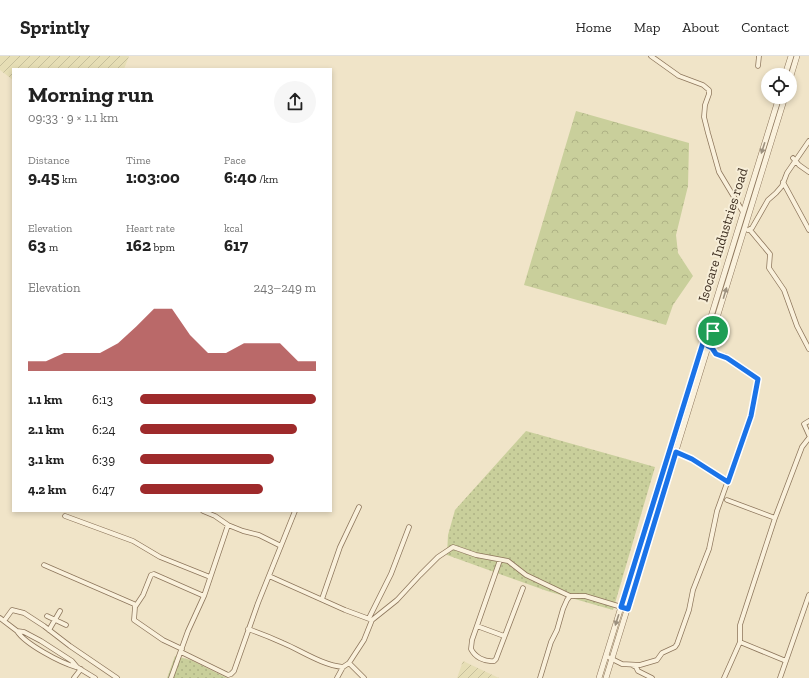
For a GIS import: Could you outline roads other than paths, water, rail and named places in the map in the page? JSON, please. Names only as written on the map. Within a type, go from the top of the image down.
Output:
[{"type":"street","points":[[651,56],[679,76],[703,85],[709,90],[710,94],[705,104],[704,117],[708,134],[719,172],[743,212]]},
{"type":"street","points":[[758,66],[759,56]]},
{"type":"street","points":[[787,68],[791,56]]},
{"type":"street","points":[[793,68],[797,56]]},
{"type":"street","name":"Isocare Industries road","points":[[599,678],[777,104]]},
{"type":"street","name":"Isocare Industries road","points":[[606,678],[783,104]]},
{"type":"street","points":[[771,124],[777,125]]},
{"type":"street","points":[[744,231],[750,230],[768,200],[776,193],[783,182],[794,160],[809,141]]},
{"type":"street","points":[[794,160],[809,172]]},
{"type":"street","points":[[783,182],[809,230]]},
{"type":"street","points":[[750,230],[770,254],[769,268],[784,290],[797,326],[809,349]]},
{"type":"street","points":[[707,330],[713,331]]},
{"type":"street","points":[[606,656],[622,664],[632,665],[640,665],[657,660],[662,654],[675,647],[677,644],[689,610],[693,590],[709,549],[716,515],[751,416],[758,379],[727,358],[716,354],[712,348],[708,346]]},
{"type":"street","points":[[809,421],[804,424],[809,435]]},
{"type":"street","points":[[724,678],[740,642],[740,625],[775,518],[802,447],[809,438]]},
{"type":"street","points":[[676,452],[692,459],[728,482]]},
{"type":"street","points":[[727,500],[775,518]]},
{"type":"street","points":[[322,598],[340,547],[359,507]]},
{"type":"street","points":[[205,512],[215,516],[228,525],[259,535],[281,546]]},
{"type":"street","points":[[228,675],[236,667],[248,629],[295,512]]},
{"type":"street","points":[[65,516],[128,539],[160,557],[210,577]]},
{"type":"street","points":[[171,678],[204,596],[228,525]]},
{"type":"street","points":[[337,678],[343,667],[349,663],[364,640],[371,619],[391,574],[398,552],[409,527]]},
{"type":"street","points":[[371,619],[397,600],[420,574],[438,557],[453,547],[476,556],[508,561],[526,575],[570,596],[585,596],[628,609]]},
{"type":"street","points":[[500,560],[477,626],[471,649],[476,656],[484,660],[494,661],[496,659],[523,588]]},
{"type":"street","points":[[44,565],[134,604],[135,606]]},
{"type":"street","points":[[204,596],[154,574],[151,575],[143,594],[135,606],[134,620],[163,640],[232,678]]},
{"type":"street","points":[[269,576],[322,598],[345,610],[371,619]]},
{"type":"street","points":[[780,678],[809,595]]},
{"type":"street","points":[[540,678],[551,642],[557,630],[562,609],[570,596]]},
{"type":"street","points":[[96,678],[81,669],[68,665],[45,652],[21,637],[17,631],[2,620],[12,610],[24,613],[117,678]]},
{"type":"street","points":[[49,630],[60,611]]},
{"type":"street","points":[[47,616],[66,625]]},
{"type":"street","points":[[477,626],[504,636]]},
{"type":"street","points":[[248,629],[282,642],[338,667],[343,667]]},
{"type":"street","points":[[17,631],[24,632],[41,641],[72,662],[76,667]]},
{"type":"street","points":[[740,642],[786,661]]},
{"type":"street","points":[[349,663],[364,678]]},
{"type":"street","points":[[632,665],[636,667],[638,672],[652,678]]},
{"type":"street","points":[[74,678],[81,669]]}]
